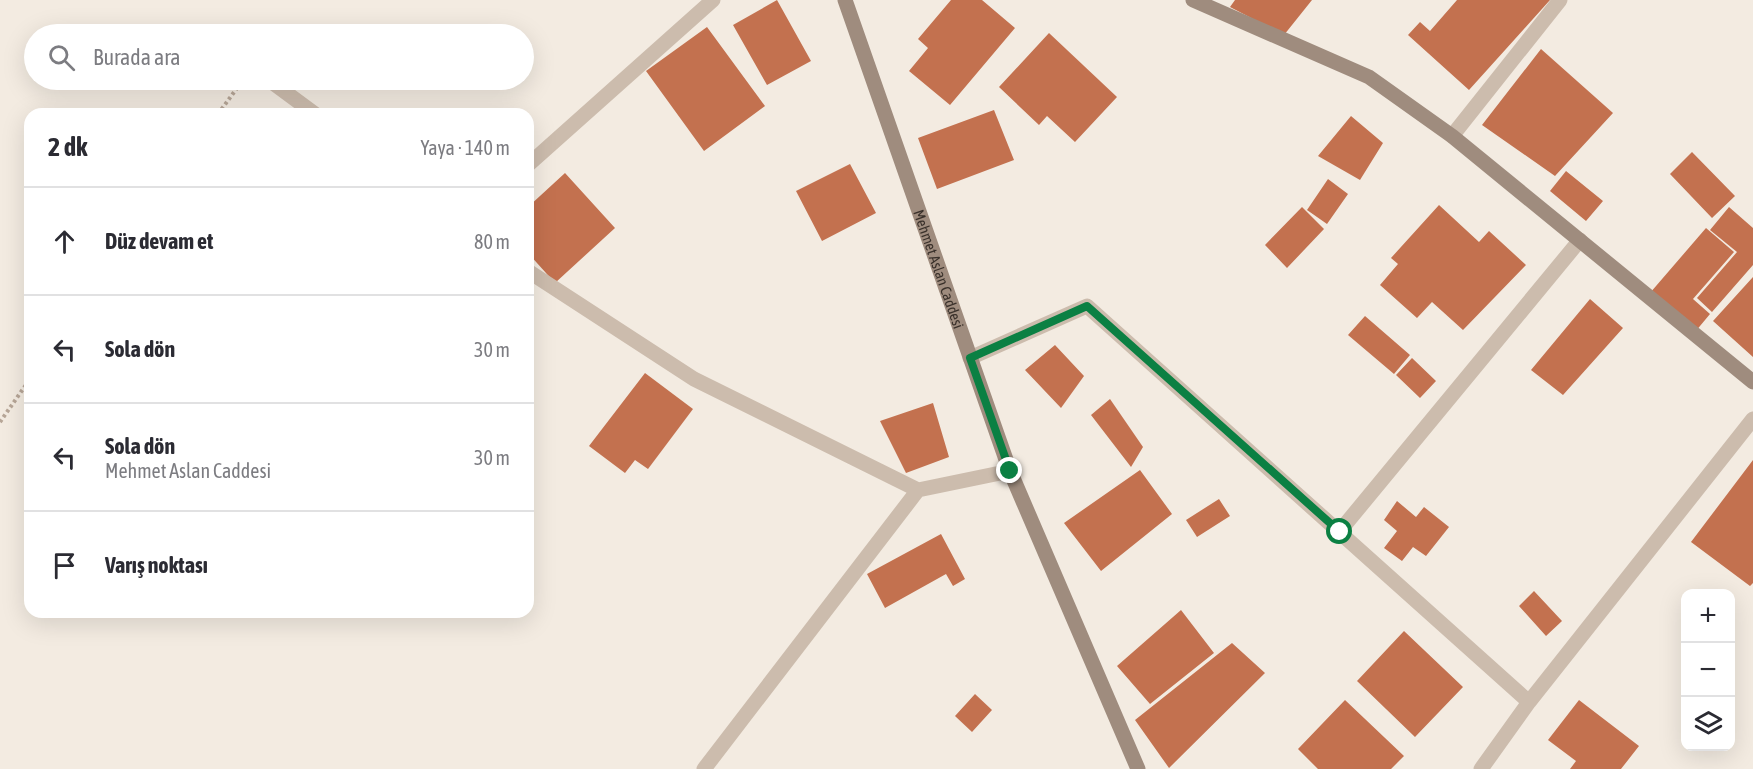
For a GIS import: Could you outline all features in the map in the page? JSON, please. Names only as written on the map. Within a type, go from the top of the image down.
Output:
[{"type":"street","points":[[534,160],[713,0]]},
{"type":"street","name":"Mehmet Aslan Caddesi","points":[[845,0],[1010,471],[1138,769]]},
{"type":"street","points":[[1193,0],[1369,77],[1452,136],[1753,382]]},
{"type":"street","points":[[1452,136],[1560,0]]},
{"type":"street","points":[[283,90],[307,108]]},
{"type":"street","points":[[1340,532],[1580,240]]},
{"type":"street","points":[[534,275],[694,379],[918,490],[1010,471]]},
{"type":"street","points":[[970,358],[1087,306],[1529,702]]},
{"type":"street","points":[[1481,769],[1529,702],[1753,418]]},
{"type":"street","points":[[704,769],[918,490]]},
{"type":"path","points":[[222,108],[236,90]]},
{"type":"path","points":[[0,422],[24,388]]},
{"type":"building","points":[[777,0],[811,61],[767,85],[733,25]]},
{"type":"building","points":[[951,0],[982,0],[1015,28],[950,105],[909,71],[928,48],[918,39]]},
{"type":"building","points":[[1235,0],[1312,0],[1284,35],[1230,7]]},
{"type":"building","points":[[1457,0],[1550,0],[1469,90],[1408,35],[1420,22],[1430,31]]},
{"type":"building","points":[[707,27],[765,106],[704,151],[646,71]]},
{"type":"building","points":[[1049,33],[1117,97],[1075,142],[1047,116],[1039,125],[999,87]]},
{"type":"building","points":[[1541,49],[1613,113],[1555,176],[1482,125]]},
{"type":"building","points":[[994,110],[1014,160],[937,189],[918,138]]},
{"type":"building","points":[[1351,116],[1383,143],[1360,180],[1318,156]]},
{"type":"building","points":[[1692,152],[1735,196],[1712,218],[1670,174]]},
{"type":"building","points":[[850,164],[876,213],[822,241],[796,191]]},
{"type":"building","points":[[1566,171],[1603,201],[1586,221],[1550,191]]},
{"type":"building","points":[[565,173],[615,228],[555,283],[534,260],[534,201]]},
{"type":"building","points":[[1328,179],[1348,194],[1327,224],[1307,210]]},
{"type":"building","points":[[1439,205],[1479,242],[1489,231],[1526,265],[1463,330],[1432,302],[1417,318],[1380,285],[1398,264],[1391,258]]},
{"type":"building","points":[[1302,207],[1324,229],[1287,268],[1265,245]]},
{"type":"building","points":[[1729,207],[1753,228],[1753,265],[1712,312],[1697,298],[1737,252],[1710,230]]},
{"type":"building","points":[[1706,228],[1734,252],[1693,299],[1710,314],[1695,332],[1650,293]]},
{"type":"building","points":[[1753,277],[1753,357],[1713,321]]},
{"type":"building","points":[[1590,299],[1623,328],[1563,395],[1531,370]]},
{"type":"building","points":[[1365,316],[1410,355],[1394,374],[1348,335]]},
{"type":"building","points":[[1055,345],[1084,376],[1061,408],[1025,370]]},
{"type":"building","points":[[1412,358],[1436,381],[1420,398],[1396,375]]},
{"type":"building","points":[[645,373],[693,409],[648,469],[635,460],[625,473],[589,446]]},
{"type":"building","points":[[1110,399],[1143,447],[1131,467],[1091,415]]},
{"type":"building","points":[[933,403],[949,457],[906,473],[880,421]]},
{"type":"building","points":[[1753,460],[1753,583],[1750,586],[1691,542]]},
{"type":"building","points":[[1140,470],[1172,514],[1101,571],[1064,523]]},
{"type":"building","points":[[1219,499],[1230,516],[1197,537],[1186,520]]},
{"type":"building","points":[[1397,501],[1416,517],[1424,507],[1449,527],[1426,556],[1413,547],[1402,561],[1384,548],[1397,531],[1384,520]]},
{"type":"building","points":[[941,534],[965,579],[953,586],[946,574],[885,608],[867,574]]},
{"type":"building","points":[[1534,591],[1562,621],[1546,636],[1519,606]]},
{"type":"building","points":[[1181,610],[1214,653],[1150,704],[1117,666]]},
{"type":"building","points":[[1404,631],[1463,687],[1415,737],[1357,681]]},
{"type":"building","points":[[1232,643],[1265,673],[1169,768],[1135,720]]},
{"type":"building","points":[[975,694],[992,710],[972,732],[955,716]]},
{"type":"building","points":[[1345,700],[1404,756],[1391,769],[1318,769],[1298,749]]},
{"type":"building","points":[[1579,700],[1639,746],[1621,769],[1570,769],[1576,761],[1548,740]]},
{"type":"route","points":[[1010,471],[970,358],[1087,306],[1340,532]]}]
